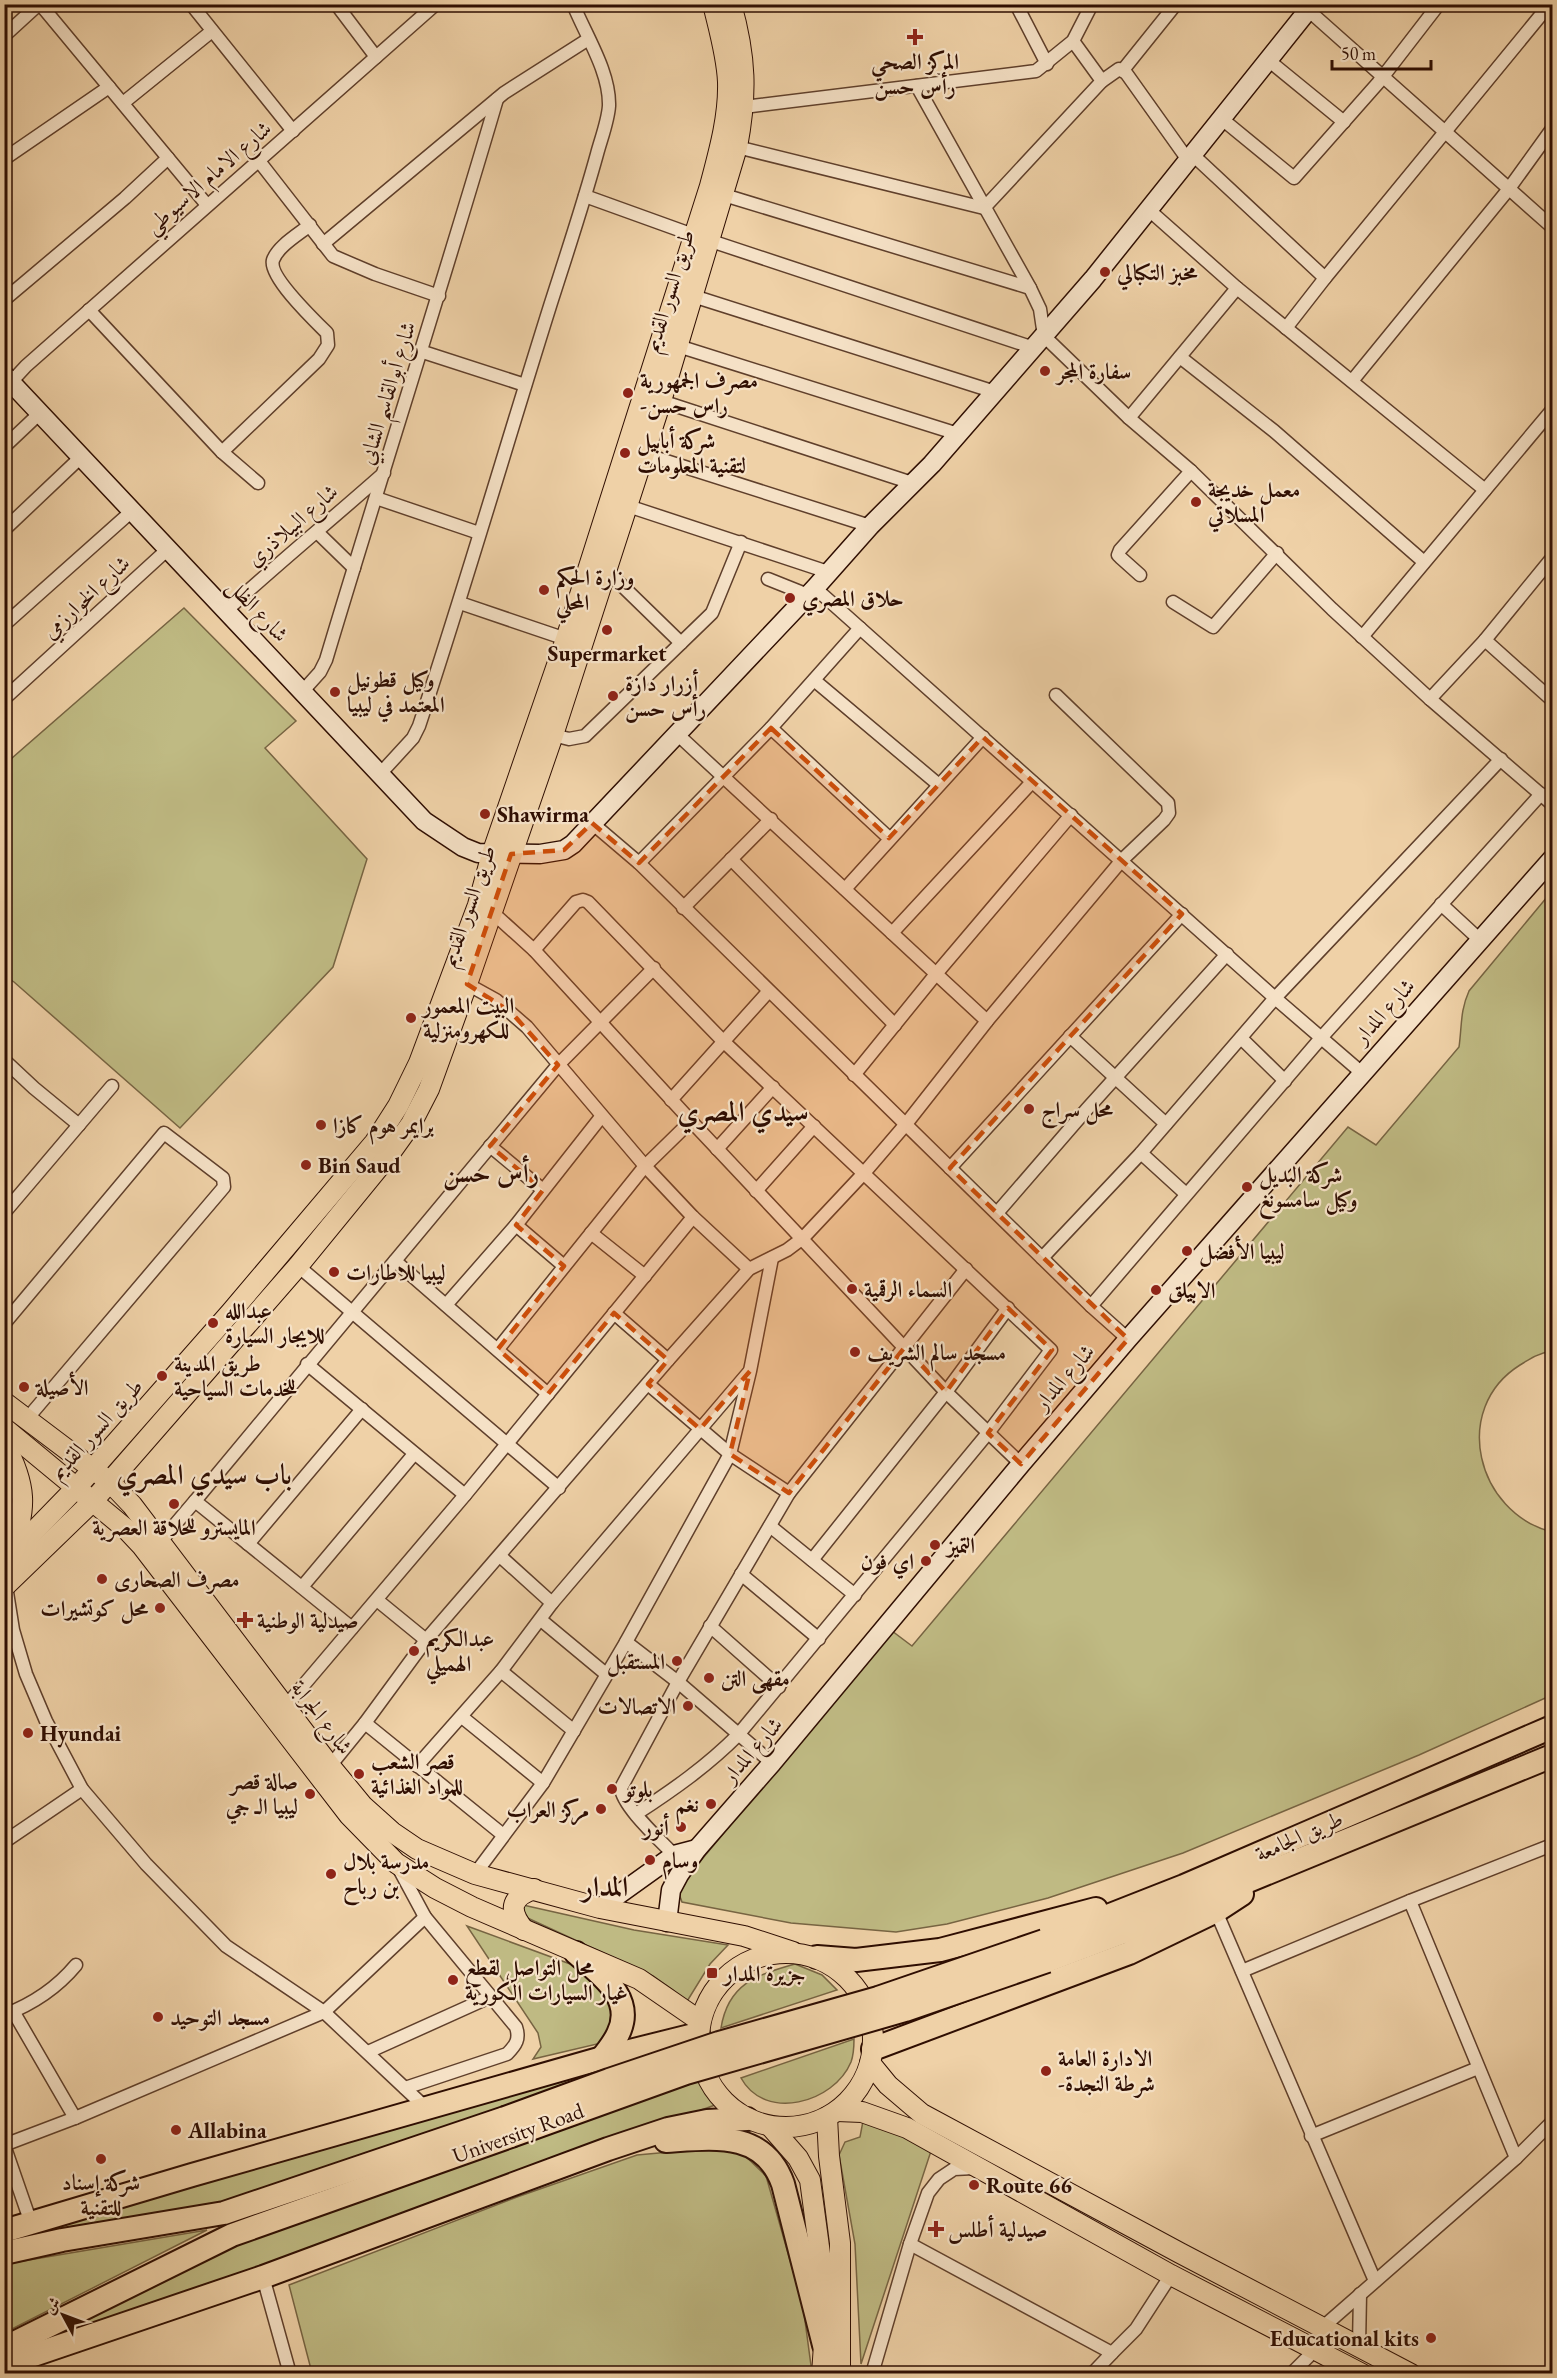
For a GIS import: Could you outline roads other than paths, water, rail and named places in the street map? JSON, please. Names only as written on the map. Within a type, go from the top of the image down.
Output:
[{"type":"highway","name":"طريق الجامعة","points":[[1045,1951],[1184,1886],[1552,1727]]},
{"type":"highway","name":"طريق الجامعة","points":[[1212,1904],[1290,1863],[1552,1756]]},
{"type":"highway","points":[[817,1957],[856,1960],[940,1950],[1184,1886]]},
{"type":"highway","points":[[1045,1951],[1212,1904]]},
{"type":"highway","points":[[872,2056],[1129,1953],[1212,1904]]},
{"type":"highway","name":"University Road","points":[[4,2348],[232,2235],[708,2047],[1045,1951]]},
{"type":"highway","points":[[576,1953],[612,1985],[619,1995],[623,2009],[623,2021],[618,2035],[602,2058]]},
{"type":"highway","points":[[4,2232],[192,2175],[602,2058],[699,2027]]},
{"type":"highway","points":[[4,2365],[262,2277],[668,2129],[697,2123],[747,2119]]},
{"type":"highway","name":"University Road","points":[[4,2253],[62,2240],[224,2213],[508,2127]]},
{"type":"highway","points":[[608,2149],[704,2138],[737,2141],[762,2152],[773,2163],[783,2184],[824,2345]]},
{"type":"main road","name":"طريق السور القديم","points":[[5,1586],[93,1501],[298,1266],[388,1156],[411,1124],[429,1089],[492,912],[502,854],[566,639],[703,238],[729,145],[744,107],[720,34],[713,4]]},
{"type":"main road","name":"طريق السور القديم","points":[[5,1561],[76,1488],[231,1312],[375,1142],[398,1106],[419,1063],[477,905],[502,854],[553,735],[678,346],[693,296],[703,238],[724,195],[729,145],[726,112],[736,82],[740,34],[731,4]]},
{"type":"main road","name":"شارع الجرابة","points":[[4,1402],[110,1482],[132,1505],[330,1766],[363,1806],[392,1832],[417,1849],[475,1874],[600,1908],[744,1936],[793,1952]]},
{"type":"main road","name":"شارع الجرابة","points":[[4,1428],[93,1501],[142,1546],[349,1815],[396,1863],[453,1898],[639,1979],[699,2027]]},
{"type":"main road","points":[[4,1443],[20,1476],[23,1494],[22,1514],[5,1561]]},
{"type":"main road","points":[[525,1930],[513,1912],[515,1901],[522,1893],[534,1889]]},
{"type":"main road","points":[[793,1952],[817,1957],[842,1971],[861,1993],[872,2020],[872,2056],[863,2081],[852,2097],[832,2114],[808,2125],[770,2126],[747,2119],[726,2104],[710,2084],[700,2060],[699,2027],[709,1997],[724,1977],[744,1962],[768,1953],[793,1952]]},
{"type":"main road","points":[[872,2056],[888,2085],[922,2114],[1180,2253],[1411,2373]]},
{"type":"main road","points":[[832,2114],[862,2112],[907,2128],[1171,2276],[1362,2373]]},
{"type":"main road","points":[[832,2114],[829,2156],[840,2243],[840,2373]]},
{"type":"main road","points":[[770,2126],[798,2158],[810,2180],[820,2254],[824,2345],[822,2373]]},
{"type":"street","points":[[4,36],[40,4],[207,205]]},
{"type":"street","points":[[191,4],[293,131]]},
{"type":"street","points":[[336,4],[376,57]]},
{"type":"street","name":"شارع الامام الاسيوطي","points":[[8,385],[89,309],[436,4]]},
{"type":"street","points":[[380,774],[412,738],[419,726],[460,603],[479,533],[585,196],[609,109],[609,89],[603,70],[587,40],[573,4]]},
{"type":"street","points":[[1016,4],[1047,64]]},
{"type":"street","points":[[1123,70],[1176,4]]},
{"type":"street","points":[[1222,119],[1294,178],[1382,77],[1439,4]]},
{"type":"street","points":[[1286,328],[1550,4]]},
{"type":"street","points":[[744,107],[1036,71],[1073,41],[1091,5]]},
{"type":"street","points":[[1311,7],[1382,77],[1446,130],[1508,190],[1552,227]]},
{"type":"street","name":"شارع الظل","points":[[8,385],[40,413],[424,821],[463,847],[502,854],[540,854],[564,849],[573,844],[812,592],[870,526],[933,464],[1149,210],[1311,7]]},
{"type":"street","points":[[123,103],[212,31]]},
{"type":"street","points":[[323,244],[497,99],[587,40]]},
{"type":"street","points":[[1073,41],[1102,81]]},
{"type":"street","points":[[1268,60],[1344,122]]},
{"type":"street","points":[[984,208],[1102,81],[1119,69],[1123,70]]},
{"type":"street","points":[[1123,70],[1191,158],[1325,278]]},
{"type":"street","points":[[917,86],[1030,288],[1040,309],[1039,342]]},
{"type":"street","points":[[4,159],[109,87]]},
{"type":"street","name":"شارع أبوالقاسم الشابي","points":[[302,692],[316,677],[326,660],[420,351],[439,296],[497,99]]},
{"type":"street","points":[[1352,381],[1508,190],[1552,129]]},
{"type":"street","points":[[729,145],[984,208]]},
{"type":"street","points":[[4,300],[125,198],[168,158]]},
{"type":"street","points":[[259,161],[333,256],[439,296]]},
{"type":"street","points":[[724,195],[1030,288]]},
{"type":"street","points":[[585,196],[703,238],[1039,342],[1191,471],[1362,637],[1552,804]]},
{"type":"street","points":[[1149,210],[1237,288],[1485,490]]},
{"type":"street","points":[[222,452],[319,359],[328,345],[327,333],[290,293],[273,270],[273,260],[280,250],[310,225]]},
{"type":"street","points":[[1129,418],[1237,288]]},
{"type":"street","points":[[693,296],[995,392]]},
{"type":"street","points":[[89,309],[222,452],[258,483]]},
{"type":"street","points":[[678,346],[958,434]]},
{"type":"street","points":[[420,351],[525,385]]},
{"type":"street","points":[[1180,357],[1274,431],[1424,562]]},
{"type":"street","points":[[661,401],[912,483]]},
{"type":"street","points":[[1362,637],[1552,410]]},
{"type":"street","points":[[4,447],[40,413]]},
{"type":"street","points":[[644,454],[870,526]]},
{"type":"street","points":[[4,530],[81,457]]},
{"type":"street","points":[[1140,575],[1120,558],[1118,555],[1120,550],[1191,471]]},
{"type":"street","name":"شارع البيلاذري","points":[[226,611],[273,567],[385,472]]},
{"type":"street","points":[[376,498],[479,533]]},
{"type":"street","points":[[628,506],[828,572]]},
{"type":"street","points":[[4,625],[132,511]]},
{"type":"street","points":[[317,532],[354,568]]},
{"type":"street","points":[[553,735],[569,739],[585,736],[712,613],[741,542]]},
{"type":"street","name":"شارع الخوارزمي","points":[[4,699],[168,549]]},
{"type":"street","points":[[1173,602],[1213,627],[1277,553]]},
{"type":"street","points":[[1430,699],[1485,640],[1552,558]]},
{"type":"street","points":[[607,571],[681,643]]},
{"type":"street","points":[[768,579],[812,592],[861,628],[1032,783],[1362,1072]]},
{"type":"street","points":[[460,603],[566,639]]},
{"type":"street","points":[[639,863],[771,728],[861,628]]},
{"type":"street","points":[[1485,640],[1552,700]]},
{"type":"street","points":[[814,680],[939,785]]},
{"type":"street","points":[[330,1766],[426,1640],[748,1269],[772,1258],[803,1238],[864,1173],[1122,860],[1169,813],[1168,803],[1056,695]]},
{"type":"street","points":[[771,728],[889,838]]},
{"type":"street","points":[[676,733],[987,1021]]},
{"type":"street","points":[[845,889],[983,737]]},
{"type":"street","points":[[1042,1258],[1141,1153],[1275,998],[1501,759]]},
{"type":"street","points":[[892,933],[1032,783]]},
{"type":"street","name":"شارع المدار","points":[[1091,1306],[1321,1038],[1541,794]]},
{"type":"street","points":[[854,1075],[1071,815]]},
{"type":"street","points":[[682,908],[771,819]]},
{"type":"street","points":[[592,823],[639,863],[768,992],[1091,1306],[1128,1339]]},
{"type":"street","points":[[731,859],[895,1025]]},
{"type":"street","name":"شارع المدار","points":[[667,1922],[671,1890],[697,1850],[1128,1339],[1552,859]]},
{"type":"street","points":[[534,950],[576,902],[583,900],[588,902],[723,1041],[1008,1308],[1050,1348],[1051,1352],[988,1433],[738,1735],[720,1753],[679,1786],[636,1814]]},
{"type":"street","points":[[1441,904],[1480,940]]},
{"type":"street","points":[[492,912],[534,950],[671,1100],[946,1392],[1021,1464]]},
{"type":"street","points":[[950,1168],[1182,914]]},
{"type":"street","points":[[996,1213],[1227,954]]},
{"type":"street","points":[[161,1541],[558,1065],[654,968]]},
{"type":"street","points":[[467,984],[511,1012],[527,1028],[645,1166],[693,1217],[748,1269]]},
{"type":"street","points":[[671,1100],[768,992]]},
{"type":"street","points":[[1070,1036],[1166,1124]]},
{"type":"street","points":[[1241,1038],[1286,1081]]},
{"type":"street","points":[[4,1060],[79,1125]]},
{"type":"street","points":[[4,1214],[111,1086]]},
{"type":"street","points":[[717,1149],[773,1087]]},
{"type":"street","points":[[446,1305],[516,1225],[602,1117]]},
{"type":"street","points":[[498,1349],[645,1166],[691,1121]]},
{"type":"street","points":[[756,1191],[814,1126]]},
{"type":"street","points":[[4,1324],[164,1133],[223,1178],[224,1187],[26,1420]]},
{"type":"street","points":[[490,1146],[543,1190]]},
{"type":"street","points":[[1141,1153],[1186,1194]]},
{"type":"street","points":[[285,1707],[465,1495],[693,1217]]},
{"type":"street","points":[[516,1225],[564,1266]]},
{"type":"street","points":[[591,1233],[645,1276]]},
{"type":"street","points":[[475,1874],[502,1834],[543,1783],[626,1642],[730,1454],[750,1371],[772,1258]]},
{"type":"street","points":[[395,1261],[548,1394]]},
{"type":"street","points":[[298,1266],[559,1488]]},
{"type":"street","points":[[674,1855],[636,1814],[622,1794],[621,1788],[678,1682],[789,1493],[966,1269]]},
{"type":"street","points":[[812,1560],[946,1392],[1008,1308]]},
{"type":"street","points":[[614,1313],[668,1360]]},
{"type":"street","points":[[307,1364],[465,1495]]},
{"type":"street","points":[[417,1766],[501,1671],[552,1603],[750,1371]]},
{"type":"street","points":[[648,1384],[730,1454],[789,1493]]},
{"type":"street","points":[[248,1544],[362,1409]]},
{"type":"street","points":[[302,1587],[414,1454]]},
{"type":"street","points":[[195,1501],[352,1628]]},
{"type":"street","points":[[770,1526],[855,1595]]},
{"type":"street","points":[[500,1556],[552,1603]]},
{"type":"street","points":[[741,1574],[819,1639]]},
{"type":"street","points":[[5,1586],[13,1630],[26,1674],[46,1721],[82,1788],[146,1864],[226,1946],[324,2012],[426,2108]]},
{"type":"street","points":[[377,1600],[426,1640]]},
{"type":"street","points":[[541,1620],[606,1674]]},
{"type":"street","points":[[710,1626],[779,1687]]},
{"type":"street","points":[[626,1642],[678,1682],[772,1763]]},
{"type":"street","points":[[501,1671],[574,1731]]},
{"type":"street","points":[[462,1716],[543,1783]]},
{"type":"street","points":[[365,1723],[502,1834]]},
{"type":"street","points":[[4,1842],[82,1788]]},
{"type":"street","points":[[1242,1971],[1410,1900],[1552,1845]]},
{"type":"street","points":[[600,1908],[674,1855],[697,1850]]},
{"type":"street","points":[[396,1863],[425,1917],[516,2027],[518,2036],[515,2046],[507,2054],[405,2088]]},
{"type":"street","points":[[1410,1900],[1516,2158]]},
{"type":"street","points":[[1212,1904],[1375,2281]]},
{"type":"street","points":[[32,2223],[4,2145],[75,2118],[324,2012],[425,1917]]},
{"type":"street","points":[[75,2118],[9,2013],[50,1991],[63,1981],[76,1965]]},
{"type":"street","points":[[368,2052],[489,1997]]},
{"type":"street","points":[[1311,2136],[1478,2068]]},
{"type":"street","points":[[1323,2327],[1516,2158],[1552,2122]]},
{"type":"street","points":[[872,2373],[910,2244],[931,2187],[954,2169],[979,2168]]},
{"type":"street","points":[[910,2244],[1112,2353]]},
{"type":"street","points":[[1092,2373],[1136,2329],[1171,2276]]},
{"type":"street","points":[[262,2277],[290,2373]]},
{"type":"street","points":[[1359,2346],[1360,2294]]},
{"type":"street","points":[[1291,2373],[1315,2350]]},
{"type":"place","name":"المركز الصحي رأس حسن","points":[[915,37]]},
{"type":"place","name":"مخبز التكبالي","points":[[1105,272]]},
{"type":"place","name":"سفارة المجر","points":[[1045,371]]},
{"type":"place","name":"مصرف الجمهورية -راس حسن","points":[[628,393]]},
{"type":"place","name":"شركة أبابيل لتقنية المعلومات","points":[[625,453]]},
{"type":"place","name":"معمل خديجة المسلاتي","points":[[1196,502]]},
{"type":"place","name":"وزارة الحكم المحلي","points":[[544,590]]},
{"type":"place","name":"حلاق المصري","points":[[790,598]]},
{"type":"place","name":"Supermarket","points":[[607,630]]},
{"type":"place","name":"وكيل قطونيل المعتمد في ليبيا","points":[[335,692]]},
{"type":"place","name":"أزرار دازة رأس حسن","points":[[613,696]]},
{"type":"place","name":"Shawirma","points":[[485,814]]},
{"type":"place","name":"البيت المعمور للكهرومنزلية","points":[[411,1018]]},
{"type":"place","name":"محل سراج","points":[[1029,1109]]},
{"type":"place","name":"برايمر هوم كازا","points":[[321,1125]]},
{"type":"place","name":"Bin Saud","points":[[306,1165]]},
{"type":"place","name":"شركة البديل وكيل سامسونغ","points":[[1247,1187]]},
{"type":"place","name":"ليبيا الأفضل","points":[[1187,1251]]},
{"type":"place","name":"ليبيا للاطارات","points":[[334,1272]]},
{"type":"place","name":"السماء الرقمية","points":[[852,1289]]},
{"type":"place","name":"الابيلق","points":[[1156,1290]]},
{"type":"place","name":"عبدالله للايجار السيارة","points":[[213,1323]]},
{"type":"place","name":"مسجد سالم الشريف","points":[[855,1352]]},
{"type":"place","name":"طريق المدينة للخدمات السياحية","points":[[162,1376]]},
{"type":"place","name":"الأصيلة","points":[[24,1387]]},
{"type":"place","name":"المايسترو للحلاقة العصرية","points":[[174,1504]]},
{"type":"place","name":"التميز","points":[[935,1545]]},
{"type":"place","name":"اي فون","points":[[926,1561]]},
{"type":"place","name":"مصرف الصحارى","points":[[102,1579]]},
{"type":"place","name":"محل كوتشيرات","points":[[160,1608]]},
{"type":"place","name":"صيدلية الوطنية","points":[[245,1620]]},
{"type":"place","name":"عبدالكريم الهميلي","points":[[414,1651]]},
{"type":"place","name":"المستقبل","points":[[677,1661]]},
{"type":"place","name":"مقهى التن","points":[[709,1678]]},
{"type":"place","name":"الاتصالات","points":[[688,1706]]},
{"type":"place","name":"Hyundai","points":[[28,1733]]},
{"type":"place","name":"قصر الشعب للمواد الغذائية","points":[[359,1774]]},
{"type":"place","name":"بلوتو","points":[[612,1789]]},
{"type":"place","name":"صالة قصر ليبيا الـ جي","points":[[310,1794]]},
{"type":"place","name":"نغم","points":[[711,1804]]},
{"type":"place","name":"مركز العراب","points":[[601,1809]]},
{"type":"place","name":"أنور","points":[[681,1827]]},
{"type":"place","name":"وسام","points":[[650,1860]]},
{"type":"place","name":"مدرسة بلال بن رباح","points":[[331,1874]]},
{"type":"place","name":"جزيرة المدار","points":[[712,1973]]},
{"type":"place","name":"محل التواصل لقطع غيار السيارات الكورية","points":[[453,1980]]},
{"type":"place","name":"مسجد التوحيد","points":[[158,2017]]},
{"type":"place","name":"الادارة العامة -شرطة النجدة","points":[[1046,2071]]},
{"type":"place","name":"Allabina","points":[[176,2130]]},
{"type":"place","name":"شركة إسناد للتقنية","points":[[101,2159]]},
{"type":"place","name":"Route 66","points":[[974,2185]]},
{"type":"place","name":"صيدلية أطلس","points":[[936,2229]]},
{"type":"place","name":"Educational kits","points":[[1431,2338]]},
{"type":"district","name":"سيدي المصري","points":[[743,1111]]},
{"type":"district","name":"رأس حسن","points":[[491,1173]]},
{"type":"district","name":"باب سيدي المصري","points":[[204,1474]]},
{"type":"district","name":"المدار","points":[[605,1886]]}]
